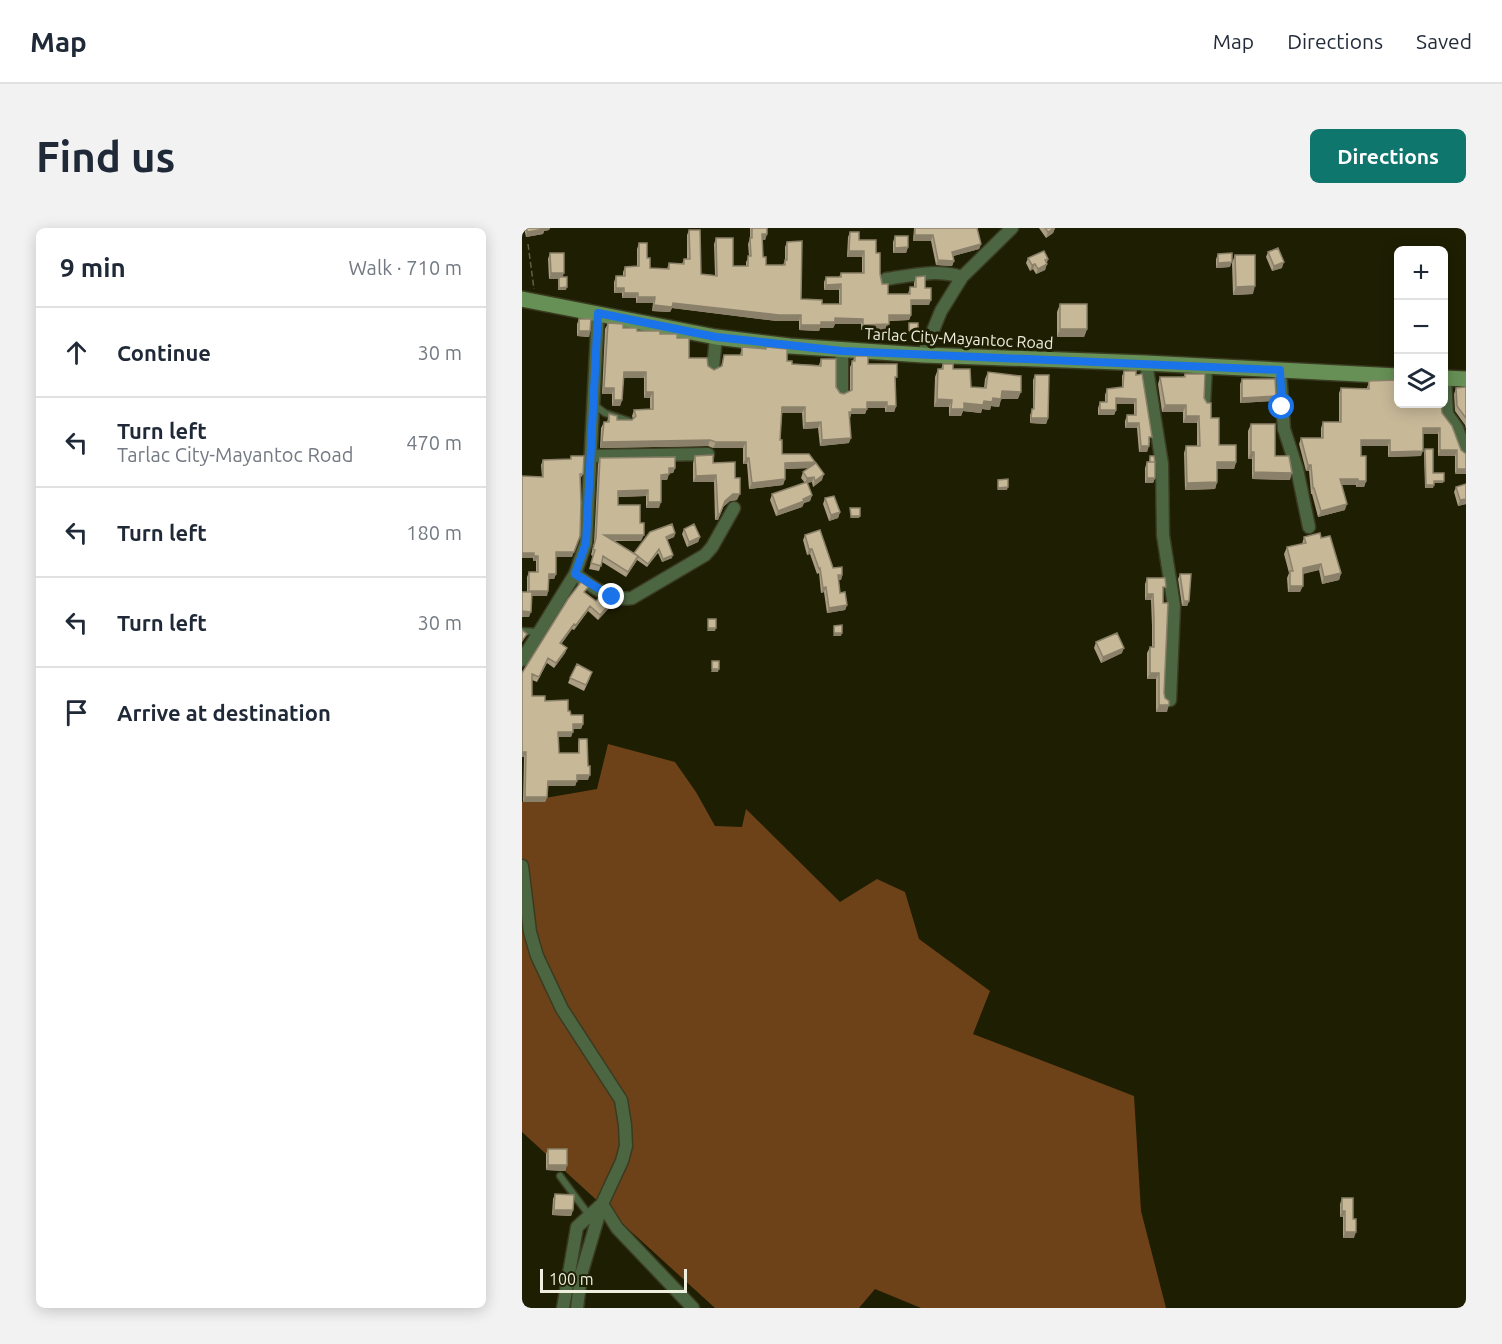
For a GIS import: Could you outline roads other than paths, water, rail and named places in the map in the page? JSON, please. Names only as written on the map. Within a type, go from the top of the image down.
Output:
[{"type":"main road","name":"Tarlac City-Mayantoc Road","points":[[529,300],[716,337],[842,351],[1394,376]]},
{"type":"main road","points":[[1448,378],[1466,379]]},
{"type":"street","points":[[922,355],[941,310],[962,277],[1012,228]]},
{"type":"street","points":[[886,279],[932,272],[946,272],[962,277]]},
{"type":"street","points":[[522,660],[575,574],[586,543],[598,313]]},
{"type":"street","points":[[713,368],[716,337]]},
{"type":"street","points":[[842,351],[842,392]]},
{"type":"street","points":[[1146,363],[1162,464],[1163,535],[1174,606],[1170,700]]},
{"type":"street","points":[[1280,370],[1284,429],[1297,469],[1309,527]]},
{"type":"street","points":[[1446,408],[1447,414],[1457,428],[1466,452]]},
{"type":"street","points":[[591,456],[708,454]]},
{"type":"street","points":[[575,574],[612,597],[632,598],[705,555],[734,508]]},
{"type":"street","points":[[522,866],[530,932],[545,976],[561,1009],[621,1100],[626,1146],[622,1161],[602,1204],[580,1275],[577,1308]]},
{"type":"street","points":[[563,1308],[577,1227],[602,1204]]},
{"type":"street","points":[[602,1204],[617,1228],[693,1308]]},
{"type":"lane","points":[[1207,405],[1209,366]]},
{"type":"lane","points":[[592,404],[604,412],[629,421]]},
{"type":"lane","points":[[522,631],[539,632]]},
{"type":"lane","points":[[560,1176],[590,1215]]}]
